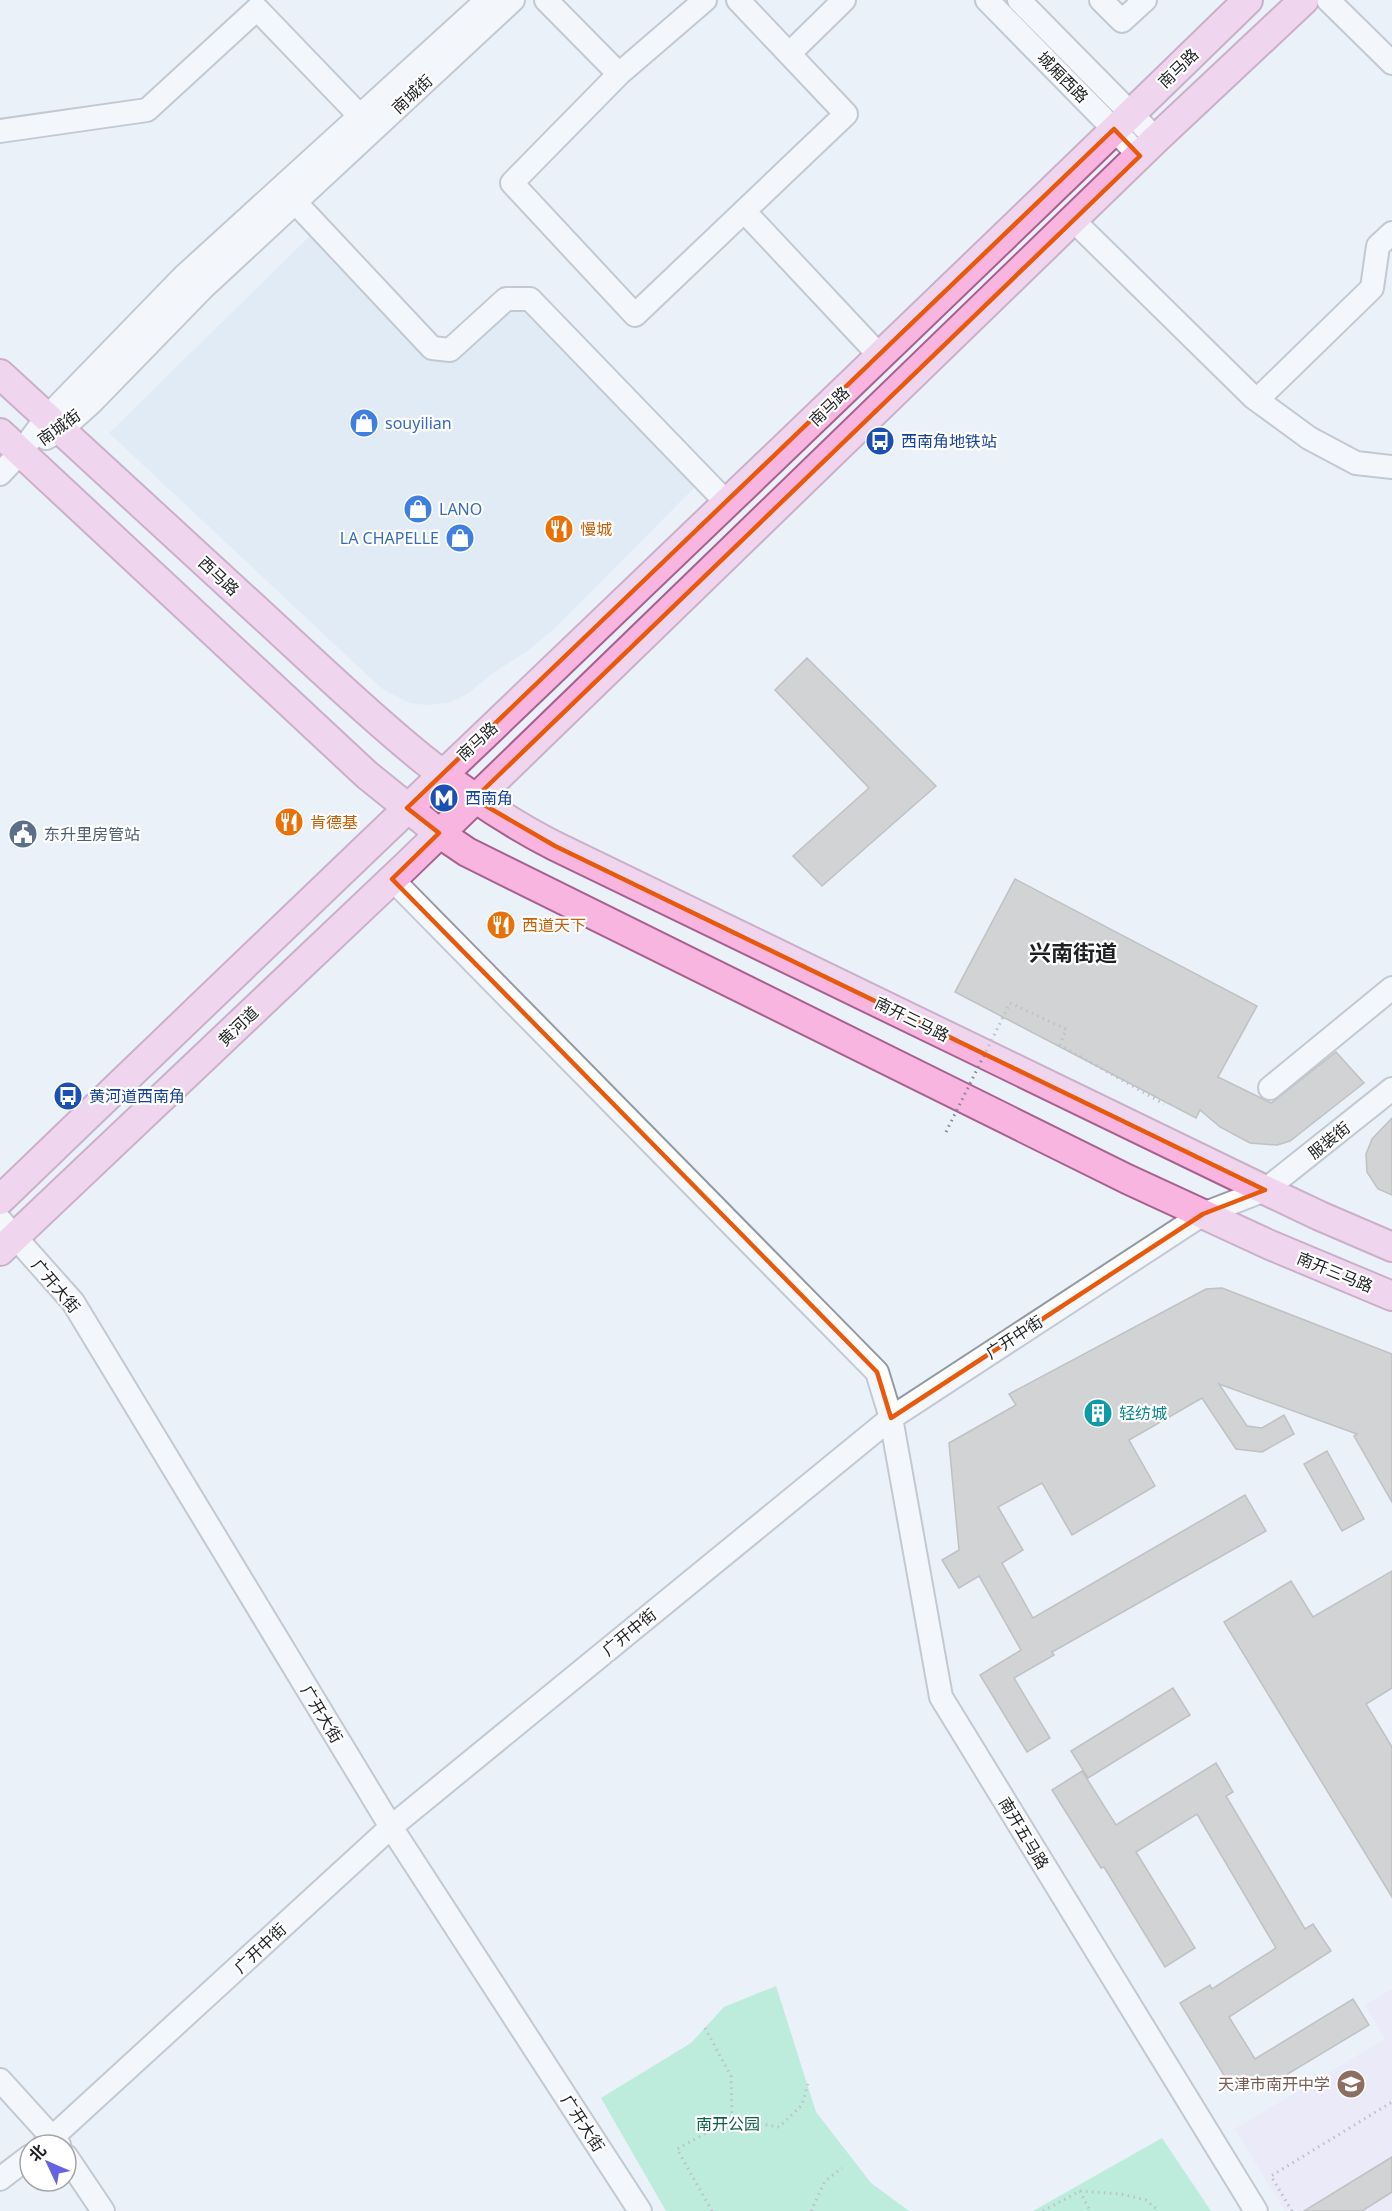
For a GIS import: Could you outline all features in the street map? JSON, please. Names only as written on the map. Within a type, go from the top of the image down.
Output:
[{"type":"main road","name":"南马路","points":[[407,808],[728,504],[1248,0]]},
{"type":"main road","points":[[474,799],[1304,0]]},
{"type":"main road","name":"西马路","points":[[0,374],[367,712],[441,774]]},
{"type":"main road","points":[[0,433],[367,775],[439,833]]},
{"type":"main road","name":"南开三马路","points":[[441,774],[495,813],[555,846],[1320,1216],[1392,1247]]},
{"type":"main road","name":"黄河道","points":[[5,1236],[392,879],[474,799]]},
{"type":"main road","points":[[0,1200],[407,808]]},
{"type":"main road","name":"南开三马路","points":[[439,833],[467,852],[510,874],[1127,1179],[1270,1245],[1392,1296]]},
{"type":"street","name":"南城街","points":[[0,474],[54,423],[184,276],[488,0]]},
{"type":"street","name":"南城街","points":[[54,423],[92,402],[203,288],[513,0]]},
{"type":"street","points":[[546,0],[619,75]]},
{"type":"street","points":[[705,0],[619,75],[512,183],[635,315],[846,114],[738,0]]},
{"type":"street","points":[[789,54],[844,0]]},
{"type":"street","name":"城厢西路","points":[[987,0],[1148,148]]},
{"type":"street","name":"城厢西路","points":[[1019,0],[1122,122]]},
{"type":"street","points":[[1101,0],[1122,21],[1144,0]]},
{"type":"street","points":[[1328,0],[1392,63]]},
{"type":"street","points":[[0,131],[147,110],[262,5],[360,116]]},
{"type":"street","points":[[295,202],[432,348],[450,350],[506,299],[531,299],[728,504]]},
{"type":"street","points":[[744,211],[880,356]]},
{"type":"street","points":[[1073,220],[1257,400],[1309,438],[1356,463],[1392,467]]},
{"type":"street","points":[[1257,400],[1382,290],[1378,246],[1392,233]]},
{"type":"street","name":"南开五马路","points":[[392,879],[877,1372],[891,1418],[941,1697],[1256,2211]]},
{"type":"street","points":[[1270,1088],[1391,992]]},
{"type":"street","name":"服装街","points":[[1266,1190],[1392,1089]]},
{"type":"street","name":"广开中街","points":[[70,2133],[391,1827],[891,1418],[1203,1214],[1266,1190]]},
{"type":"street","name":"广开大街","points":[[5,1236],[73,1302],[391,1827],[640,2211]]},
{"type":"street","points":[[0,2080],[45,2133]]},
{"type":"street","points":[[0,2179],[18,2165]]},
{"type":"street","points":[[78,2176],[103,2211]]},
{"type":"path","points":[[946,1132],[1010,1003],[1066,1029],[1060,1045],[1164,1104]]},
{"type":"path","points":[[705,2028],[732,2076],[732,2119]]},
{"type":"path","points":[[712,2211],[677,2150],[732,2119],[779,2127],[802,2105],[808,2084]]},
{"type":"path","points":[[1292,2211],[1271,2176],[1392,2102]]},
{"type":"path","points":[[811,2211],[825,2181],[842,2168]]},
{"type":"path","points":[[1080,2191],[1090,2211]]},
{"type":"path","points":[[1043,2211],[1080,2191],[1121,2194],[1146,2200],[1159,2211]]},
{"type":"highlighted area","points":[[1114,129],[1140,156],[474,799],[555,846],[1265,1190],[1203,1214],[891,1418],[877,1372],[392,879],[439,833],[407,808]]},
{"type":"shaded area","points":[[316,230],[448,356],[518,296],[697,485],[555,628],[529,650],[493,673],[466,695],[448,703],[427,705],[409,703],[381,688],[109,433]]},
{"type":"shaded area","name":"天津市南开中学","points":[[1392,1989],[1392,2211],[1285,2211],[1235,2129],[1385,2039],[1365,2005]]},
{"type":"green space","name":"南开公园","points":[[776,1986],[816,2112],[871,2183],[909,2211],[666,2211],[601,2098],[691,2043],[724,2007]]},
{"type":"green space","points":[[1162,2138],[1211,2211],[1033,2211]]},
{"type":"building","points":[[807,658],[936,786],[822,886],[793,856],[869,788],[775,690]]},
{"type":"building","points":[[1015,879],[1257,1006],[1218,1077],[1271,1103],[1336,1052],[1364,1083],[1290,1141],[1277,1145],[1250,1143],[1220,1127],[1200,1110],[1196,1118],[955,992]]},
{"type":"building","points":[[1392,1118],[1392,1195],[1378,1189],[1367,1172],[1366,1154],[1372,1139]]},
{"type":"building","points":[[1222,1288],[1392,1354],[1392,1502],[1354,1436],[1357,1434],[1219,1384],[1247,1426],[1262,1428],[1284,1415],[1294,1434],[1262,1452],[1236,1449],[1202,1398],[1129,1440],[1155,1486],[1072,1535],[1042,1483],[998,1507],[1023,1550],[1002,1563],[1033,1618],[1245,1495],[1266,1531],[1052,1652],[1054,1655],[1014,1678],[1050,1738],[1027,1752],[980,1675],[1021,1650],[979,1576],[959,1588],[942,1560],[959,1550],[949,1443],[1016,1405],[1009,1394],[1206,1289]]},
{"type":"building","points":[[1327,1451],[1364,1519],[1342,1531],[1304,1464]]},
{"type":"building","points":[[1392,1571],[1392,1688],[1366,1704],[1392,1747],[1392,1897],[1224,1622],[1291,1581],[1313,1617]]},
{"type":"building","points":[[1173,1688],[1190,1715],[1088,1778],[1071,1751]]},
{"type":"building","points":[[1216,1763],[1233,1792],[1226,1796],[1305,1929],[1313,1924],[1331,1951],[1229,2017],[1255,2059],[1353,1999],[1369,2025],[1266,2087],[1259,2075],[1233,2090],[1180,2003],[1210,1985],[1212,1989],[1276,1948],[1197,1814],[1136,1852],[1195,1948],[1165,1967],[1104,1867],[1101,1868],[1052,1790],[1082,1771],[1116,1825]]},
{"type":"building","points":[[1392,2157],[1392,2192],[1362,2211],[1304,2211]]},
{"type":"place","name":"souyilian","points":[[364,423]]},
{"type":"place","name":"西南角地铁站","points":[[880,441]]},
{"type":"place","name":"LANO","points":[[418,509]]},
{"type":"place","name":"慢城","points":[[559,529]]},
{"type":"place","name":"LA CHAPELLE","points":[[460,538]]},
{"type":"place","name":"西南角","points":[[444,798]]},
{"type":"place","name":"肯德基","points":[[289,822]]},
{"type":"place","name":"东升里房管站","points":[[23,834]]},
{"type":"place","name":"西道天下","points":[[501,925]]},
{"type":"place","name":"黄河道西南角","points":[[68,1096]]},
{"type":"place","name":"轻纺城","points":[[1098,1413]]},
{"type":"place","name":"天津市南开中学","points":[[1351,2084]]},
{"type":"district","name":"兴南街道","points":[[1073,953]]}]
